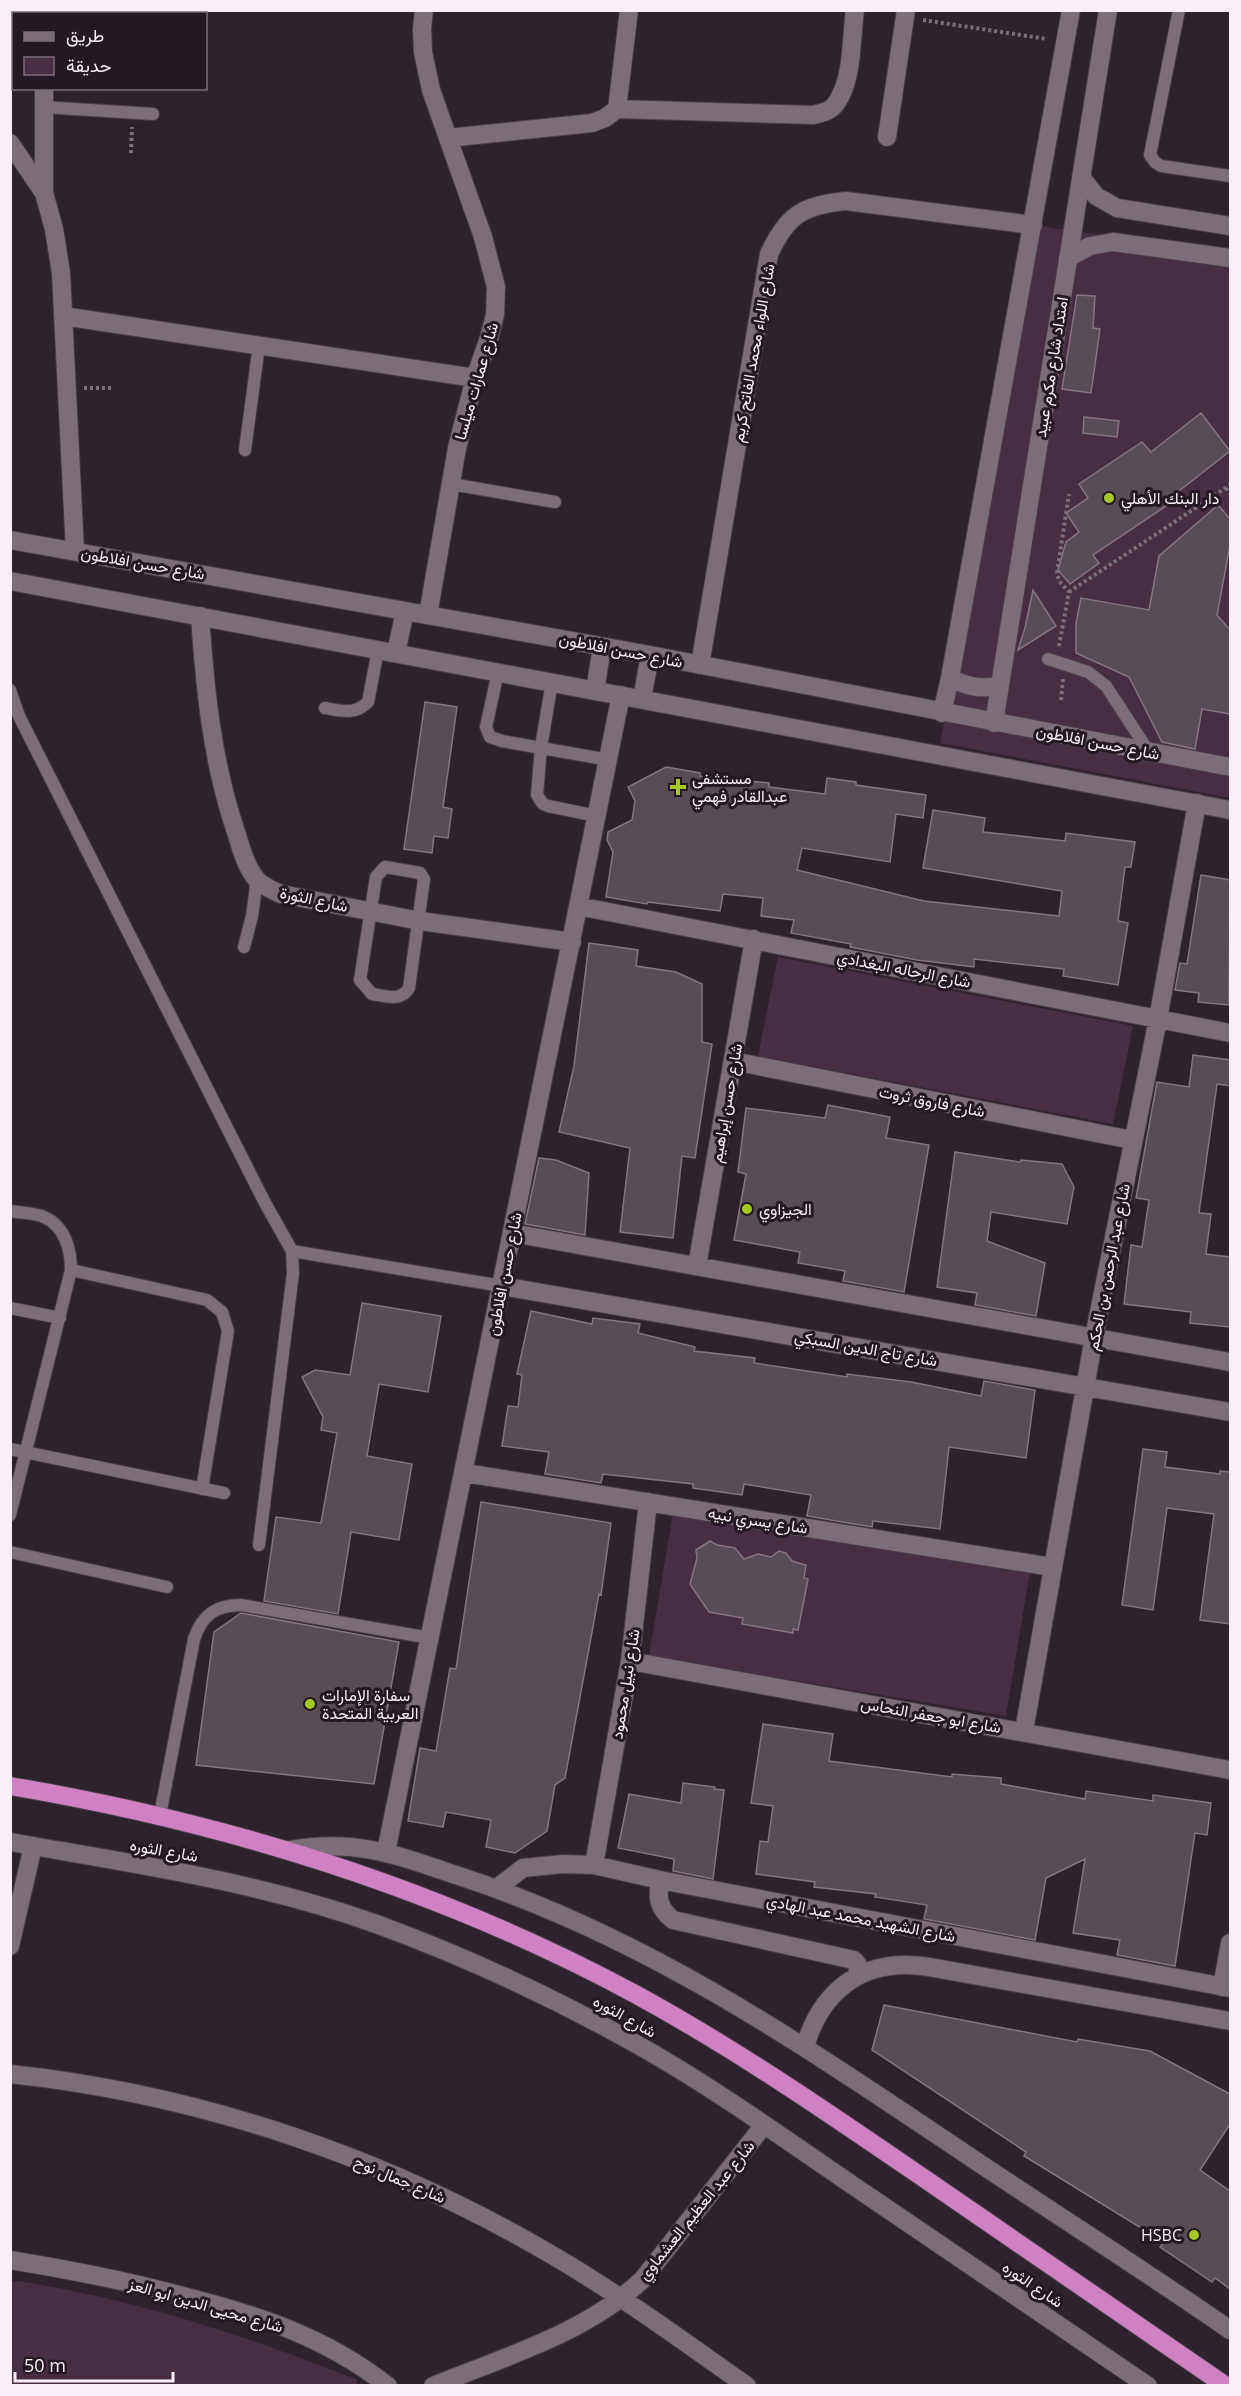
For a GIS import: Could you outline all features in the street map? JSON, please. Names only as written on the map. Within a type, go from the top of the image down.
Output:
[{"type":"highway","name":"شارع الثوره","points":[[10,1786],[160,1815],[289,1850],[410,1892],[507,1932],[582,1967],[684,2021],[794,2089],[1226,2385]]},
{"type":"street","points":[[617,109],[629,10]]},
{"type":"street","points":[[448,138],[592,123],[605,118],[617,109],[813,115],[827,111],[837,104],[844,86],[855,10]]},
{"type":"street","points":[[942,713],[1071,10]]},
{"type":"street","name":"امتداد شارع مكرم عبيد","points":[[994,723],[1108,10]]},
{"type":"street","name":"شارع عمارات ميلسا","points":[[423,11],[423,52],[431,90],[483,237],[496,287],[495,315],[475,378],[457,448],[428,615]]},
{"type":"street","points":[[887,137],[906,14]]},
{"type":"street","points":[[44,90],[44,193],[54,229],[60,273],[75,551]]},
{"type":"street","points":[[11,147],[44,153]]},
{"type":"street","points":[[11,147],[44,193]]},
{"type":"street","points":[[1082,177],[1096,196],[1117,208],[1230,226]]},
{"type":"street","name":"شارع اللواء محمد الفاتح كريم","points":[[700,665],[769,254],[780,231],[798,213],[821,203],[846,201],[1033,225]]},
{"type":"street","points":[[1068,258],[1090,246],[1113,242],[1230,258]]},
{"type":"street","points":[[63,316],[475,378]]},
{"type":"street","name":"شارع حسن افلاطون","points":[[10,540],[602,646],[994,723],[1229,765]]},
{"type":"street","points":[[10,581],[1230,810]]},
{"type":"street","points":[[396,653],[405,611]]},
{"type":"street","points":[[200,616],[204,686],[217,764],[242,851],[257,879]]},
{"type":"street","points":[[596,691],[602,646]]},
{"type":"street","points":[[642,699],[650,655]]},
{"type":"street","points":[[950,678],[974,687],[999,686]]},
{"type":"street","name":"شارع حسن افلاطون","points":[[386,1852],[465,1473],[621,695]]},
{"type":"street","name":"شارع عبد الرحمن بن الحكم","points":[[1024,1731],[1085,1385],[1132,1140],[1158,1019],[1197,803]]},
{"type":"street","name":"شارع الثورة","points":[[257,879],[266,888],[280,894],[420,921],[572,942]]},
{"type":"street","name":"شارع الرحاله البغدادي","points":[[578,906],[1230,1033]]},
{"type":"street","name":"شارع حسن إبراهيم","points":[[698,1266],[754,939]]},
{"type":"street","name":"شارع فاروق ثروت","points":[[733,1061],[1132,1140]]},
{"type":"street","points":[[513,1233],[1230,1362]]},
{"type":"street","name":"شارع تاج الدين السبكي","points":[[502,1286],[1085,1385],[1230,1412]]},
{"type":"street","name":"شارع يسري نبيه","points":[[465,1473],[1052,1568]]},
{"type":"street","name":"شارع نبيل محمود","points":[[594,1865],[630,1662],[648,1502]]},
{"type":"street","name":"شارع ابو جعفر النحاس","points":[[630,1662],[1024,1731],[1230,1770]]},
{"type":"street","name":"شارع الثوره","points":[[10,1842],[204,1876],[294,1898],[376,1924],[458,1956],[563,2005],[654,2054],[764,2125],[1148,2385]]},
{"type":"street","name":"شارع الثوره","points":[[289,1850],[348,1845],[386,1852],[497,1888],[654,1959],[722,1995],[805,2046],[1230,2331]]},
{"type":"street","points":[[10,1946],[33,1846]]},
{"type":"street","name":"شارع الشهيد محمد عبد الهادي","points":[[497,1888],[523,1868],[563,1864],[594,1865],[660,1880],[1226,1988]]},
{"type":"street","points":[[660,1880],[659,1904],[664,1913],[673,1920],[854,1960],[858,1965],[857,1976]]},
{"type":"street","points":[[1226,1988],[1230,1942]]},
{"type":"street","points":[[805,2046],[810,2030],[824,2004],[834,1993],[857,1976],[885,1966],[914,1964],[1230,2025]]},
{"type":"street","name":"شارع جمال نوح","points":[[10,2074],[104,2087],[182,2104],[335,2151],[409,2181],[482,2216],[552,2254],[621,2298],[747,2385]]},
{"type":"street","name":"شارع عبد العظيم العشماوي","points":[[433,2385],[566,2331],[595,2316],[621,2298],[643,2279],[764,2125]]},
{"type":"street","name":"شارع محيى الدين ابو العز","points":[[10,2260],[124,2281],[264,2319],[320,2341],[388,2385]]},
{"type":"lane","points":[[1179,10],[1150,155],[1161,166],[1230,176]]},
{"type":"lane","points":[[44,107],[153,114]]},
{"type":"lane","points":[[245,450],[259,345]]},
{"type":"lane","points":[[451,484],[555,502]]},
{"type":"lane","points":[[325,708],[349,712],[363,707],[368,702],[378,650]]},
{"type":"lane","points":[[1053,655],[1088,672],[1106,686],[1149,752]]},
{"type":"lane","points":[[498,672],[487,722],[487,731],[494,739],[609,760]]},
{"type":"lane","points":[[552,682],[536,789],[539,800],[548,806],[597,816]]},
{"type":"lane","points":[[10,690],[19,716],[259,1191],[292,1251],[293,1273],[259,1545]]},
{"type":"lane","points":[[385,867],[420,873],[424,883],[420,921],[407,992],[398,997],[372,994],[360,980],[376,877],[381,869],[385,867]]},
{"type":"lane","points":[[244,947],[252,916],[257,879]]},
{"type":"lane","points":[[10,1212],[44,1217],[57,1226],[66,1239],[71,1254],[71,1270],[60,1318],[10,1515]]},
{"type":"lane","points":[[292,1251],[502,1286]]},
{"type":"lane","points":[[71,1270],[207,1300],[222,1312],[227,1321],[227,1341],[201,1489]]},
{"type":"lane","points":[[10,1308],[60,1318]]},
{"type":"lane","points":[[10,1449],[224,1493]]},
{"type":"lane","points":[[10,1552],[167,1587]]},
{"type":"lane","points":[[160,1815],[194,1639],[198,1627],[216,1609],[228,1605],[241,1605],[430,1638]]},
{"type":"path","points":[[906,14],[1065,41]]},
{"type":"path","points":[[131,153],[133,114]]},
{"type":"path","points":[[66,387],[114,388]]},
{"type":"path","points":[[1053,655],[1070,592],[1230,485]]},
{"type":"path","points":[[1226,488],[1230,494]]},
{"type":"path","points":[[1069,494],[1057,573],[1059,581],[1070,592]]},
{"type":"green space","name":"دار البنك الأهلي","points":[[1040,226],[1230,254],[1230,798],[940,743]]},
{"type":"green space","points":[[778,957],[1133,1026],[1113,1124],[758,1056]]},
{"type":"green space","points":[[673,1513],[1030,1572],[1006,1716],[649,1656]],"holes":[[[717,1545],[735,1548],[744,1559],[758,1554],[771,1557],[779,1551],[786,1553],[792,1561],[806,1564],[804,1578],[808,1579],[798,1630],[793,1629],[792,1633],[743,1624],[743,1618],[706,1611],[707,1600],[701,1600],[690,1584],[697,1558],[696,1550]]]},
{"type":"green space","points":[[18,2281],[106,2298],[190,2321],[356,2379],[358,2385],[11,2385],[11,2282]]},
{"type":"building","points":[[1077,295],[1095,296],[1093,328],[1100,329],[1091,393],[1062,389]]},
{"type":"building","points":[[1201,413],[1230,451],[1170,498],[1172,502],[1093,555],[1099,563],[1070,584],[1058,570],[1066,542],[1079,532],[1066,513],[1088,498],[1079,484],[1142,442],[1151,452]]},
{"type":"building","points":[[1084,417],[1119,421],[1117,437],[1083,433]]},
{"type":"building","points":[[1218,505],[1230,519],[1230,545],[1217,615],[1230,630],[1230,714],[1202,709],[1195,749],[1162,742],[1129,677],[1076,653],[1076,623],[1081,598],[1149,610],[1159,556]]},
{"type":"building","points":[[1033,590],[1056,626],[1018,650],[1025,628]]},
{"type":"building","points":[[425,702],[457,707],[443,807],[452,809],[448,838],[434,836],[432,853],[404,849]]},
{"type":"building","points":[[666,767],[700,773],[700,776],[769,783],[769,787],[825,794],[827,778],[856,782],[856,785],[926,795],[923,818],[896,814],[890,862],[802,848],[797,870],[924,901],[1059,916],[1062,891],[923,868],[933,810],[985,818],[983,832],[1065,841],[1066,833],[1135,842],[1131,867],[1125,867],[1118,921],[1128,923],[1118,985],[1063,976],[1064,969],[974,959],[974,967],[917,960],[850,947],[851,944],[791,933],[794,920],[761,916],[763,898],[723,894],[720,911],[648,902],[647,904],[606,897],[613,852],[607,840],[608,832],[632,820],[635,801],[628,787]]},
{"type":"building","points":[[1201,875],[1230,880],[1229,1005],[1198,1002],[1199,993],[1175,990],[1180,963],[1187,964]]},
{"type":"building","points":[[589,943],[638,950],[636,966],[676,972],[702,984],[702,1042],[712,1044],[695,1158],[682,1156],[673,1238],[620,1232],[630,1148],[559,1132],[574,1066]]},
{"type":"building","points":[[1193,1055],[1230,1060],[1230,1086],[1217,1084],[1199,1213],[1211,1214],[1206,1254],[1230,1257],[1230,1327],[1190,1323],[1191,1312],[1124,1304],[1131,1245],[1142,1247],[1149,1200],[1136,1198],[1157,1082],[1189,1087]]},
{"type":"building","points":[[828,1105],[890,1117],[886,1138],[929,1145],[904,1292],[843,1281],[845,1271],[798,1263],[800,1252],[734,1240],[746,1174],[738,1172],[746,1108],[825,1118]]},
{"type":"building","points":[[955,1152],[1020,1162],[1021,1160],[1062,1164],[1074,1187],[1067,1224],[991,1212],[987,1241],[1045,1263],[1036,1316],[975,1305],[977,1293],[937,1287]]},
{"type":"building","points":[[539,1158],[556,1160],[589,1173],[585,1235],[525,1224]]},
{"type":"building","points":[[362,1303],[441,1316],[428,1392],[379,1384],[367,1456],[412,1464],[399,1540],[351,1532],[338,1614],[264,1601],[276,1517],[321,1523],[337,1433],[321,1430],[323,1417],[302,1377],[315,1370],[350,1375]]},
{"type":"building","points":[[531,1311],[592,1324],[593,1318],[640,1324],[638,1333],[695,1347],[694,1351],[755,1358],[754,1363],[847,1377],[847,1374],[911,1382],[981,1396],[984,1381],[1035,1390],[1026,1458],[949,1447],[940,1529],[873,1521],[872,1527],[807,1516],[811,1495],[744,1484],[742,1495],[693,1488],[693,1484],[603,1474],[601,1483],[545,1474],[549,1452],[502,1446],[508,1406],[518,1407],[522,1375],[517,1374]]},
{"type":"building","points":[[1143,1449],[1167,1452],[1165,1467],[1220,1474],[1220,1471],[1230,1472],[1230,1624],[1200,1620],[1214,1514],[1167,1508],[1153,1610],[1122,1605]]},
{"type":"building","points":[[481,1502],[611,1523],[601,1595],[599,1594],[565,1778],[555,1785],[547,1831],[515,1853],[486,1847],[491,1820],[446,1812],[443,1827],[408,1821],[420,1748],[436,1751],[450,1668],[456,1669]]},
{"type":"building","points":[[710,1541],[717,1545],[735,1548],[744,1559],[758,1554],[771,1557],[779,1551],[786,1553],[792,1561],[806,1565],[804,1578],[808,1579],[798,1630],[793,1629],[793,1633],[742,1624],[743,1618],[709,1612],[690,1584],[697,1558],[696,1550]]},
{"type":"building","points":[[241,1613],[399,1642],[374,1784],[196,1765],[214,1632]]},
{"type":"building","points":[[763,1724],[833,1734],[829,1761],[952,1777],[952,1774],[1001,1778],[1001,1784],[1085,1799],[1086,1791],[1153,1801],[1153,1795],[1211,1803],[1207,1835],[1195,1833],[1175,1966],[1117,1955],[1120,1940],[1073,1933],[1085,1859],[1046,1878],[1035,1940],[924,1919],[927,1905],[875,1897],[876,1894],[814,1887],[815,1882],[756,1874],[760,1841],[768,1842],[773,1806],[751,1803]]},
{"type":"building","points":[[683,1783],[724,1790],[713,1879],[673,1871],[674,1859],[618,1848],[629,1794],[681,1803]]},
{"type":"building","points":[[884,2005],[1077,2042],[1078,2039],[1150,2051],[1230,2094],[1230,2124],[1200,2170],[1230,2191],[1230,2289],[1215,2278],[1212,2282],[1160,2247],[1164,2242],[1024,2156],[1026,2152],[872,2050]]},
{"type":"place","name":"دار البنك الأهلي","points":[[1109,498]]},
{"type":"place","name":"مستشفى عبدالقادر فهمي","points":[[678,787]]},
{"type":"place","name":"الجيزاوي","points":[[747,1209]]},
{"type":"place","name":"سفارة الإمارات العربية المتحدة","points":[[310,1704]]},
{"type":"place","name":"HSBC","points":[[1194,2235]]}]
